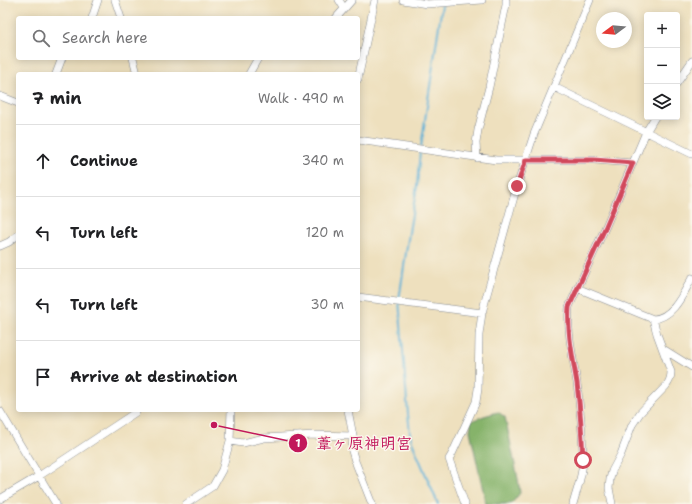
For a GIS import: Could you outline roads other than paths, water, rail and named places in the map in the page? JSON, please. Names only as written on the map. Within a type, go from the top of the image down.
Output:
[{"type":"street","points":[[93,16],[98,0]]},
{"type":"street","points":[[115,0],[120,16]]},
{"type":"street","points":[[339,0],[344,8]]},
{"type":"street","points":[[338,16],[352,0]]},
{"type":"street","points":[[360,72],[375,0]]},
{"type":"street","points":[[403,0],[427,4],[482,0]]},
{"type":"street","points":[[477,158],[476,143],[478,130],[489,87],[506,0]]},
{"type":"street","points":[[465,504],[449,459],[476,402],[478,389],[478,335],[482,313],[517,186],[534,134],[590,0]]},
{"type":"street","points":[[57,72],[61,60]]},
{"type":"street","points":[[134,60],[136,72]]},
{"type":"street","points":[[253,72],[257,60]]},
{"type":"street","points":[[680,79],[691,66]]},
{"type":"street","points":[[554,87],[692,154]]},
{"type":"street","points":[[0,96],[16,102]]},
{"type":"street","points":[[573,504],[582,475],[583,460],[581,416],[577,382],[569,338],[569,307],[606,226],[646,132],[654,120]]},
{"type":"street","points":[[360,140],[496,160],[594,160],[633,163]]},
{"type":"street","points":[[0,246],[9,242],[16,236]]},
{"type":"street","points":[[577,288],[653,319],[658,319],[668,314],[674,307],[692,278]]},
{"type":"street","points":[[360,297],[482,313]]},
{"type":"street","points":[[618,504],[611,502],[609,488],[612,471],[621,454],[632,425],[640,413],[670,381],[671,372],[653,319]]},
{"type":"street","points":[[663,349],[692,367]]},
{"type":"street","points":[[0,411],[56,504]]},
{"type":"street","points":[[0,499],[39,476],[136,412]]},
{"type":"street","points":[[188,504],[213,486],[222,470],[230,441],[231,412]]},
{"type":"street","points":[[348,412],[353,436],[352,451],[372,504]]},
{"type":"street","points":[[230,441],[242,443],[264,438],[314,435],[353,436]]},
{"type":"waterway","points":[[421,147],[442,5]]},
{"type":"waterway","points":[[420,151],[417,186],[399,300],[410,433],[412,442],[438,504]]},
{"type":"place","name":"葦ヶ原神明宮","points":[[214,425]]}]
